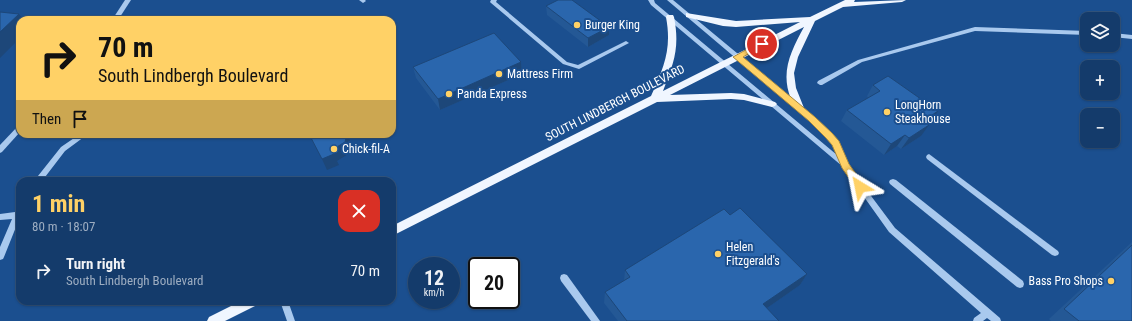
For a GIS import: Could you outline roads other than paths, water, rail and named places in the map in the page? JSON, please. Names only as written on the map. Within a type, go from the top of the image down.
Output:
[{"type":"main road","name":"SOUTH LINDBERGH BOULEVARD","points":[[396,229],[850,0]]},
{"type":"main road","points":[[842,3],[902,0]]},
{"type":"main road","points":[[689,16],[736,24],[812,19],[791,62],[789,71],[792,89],[798,108]]},
{"type":"main road","points":[[670,17],[675,44],[673,55],[655,99],[731,96],[744,97],[772,104]]},
{"type":"main road","points":[[213,321],[245,305]]},
{"type":"street","points":[[118,16],[128,0]]},
{"type":"street","points":[[494,0],[493,2],[565,63],[579,67],[626,43]]},
{"type":"street","points":[[651,0],[653,4],[845,166],[892,230],[997,321]]},
{"type":"street","points":[[670,0],[812,119],[836,144],[845,166]]},
{"type":"street","points":[[820,83],[860,61],[975,29],[1080,33]]},
{"type":"street","points":[[1120,36],[1132,37]]},
{"type":"street","points":[[0,149],[16,132]]},
{"type":"street","points":[[41,177],[63,149],[79,138]]},
{"type":"street","points":[[929,157],[1055,253]]},
{"type":"street","points":[[893,182],[1020,284]]},
{"type":"street","points":[[0,217],[16,213]]},
{"type":"street","points":[[0,257],[16,217]]},
{"type":"street","points":[[564,278],[596,321]]},
{"type":"street","points":[[285,305],[291,321]]},
{"type":"street","points":[[977,321],[987,312]]},
{"type":"place","name":"Burger King","points":[[577,25]]},
{"type":"place","name":"Mattress Firm","points":[[499,74]]},
{"type":"place","name":"Panda Express","points":[[449,94]]},
{"type":"place","name":"LongHorn Steakhouse","points":[[887,112]]},
{"type":"place","name":"Chick-fil-A","points":[[334,149]]},
{"type":"place","name":"Helen Fitzgerald's","points":[[718,254]]},
{"type":"place","name":"Bass Pro Shops","points":[[1111,281]]}]
